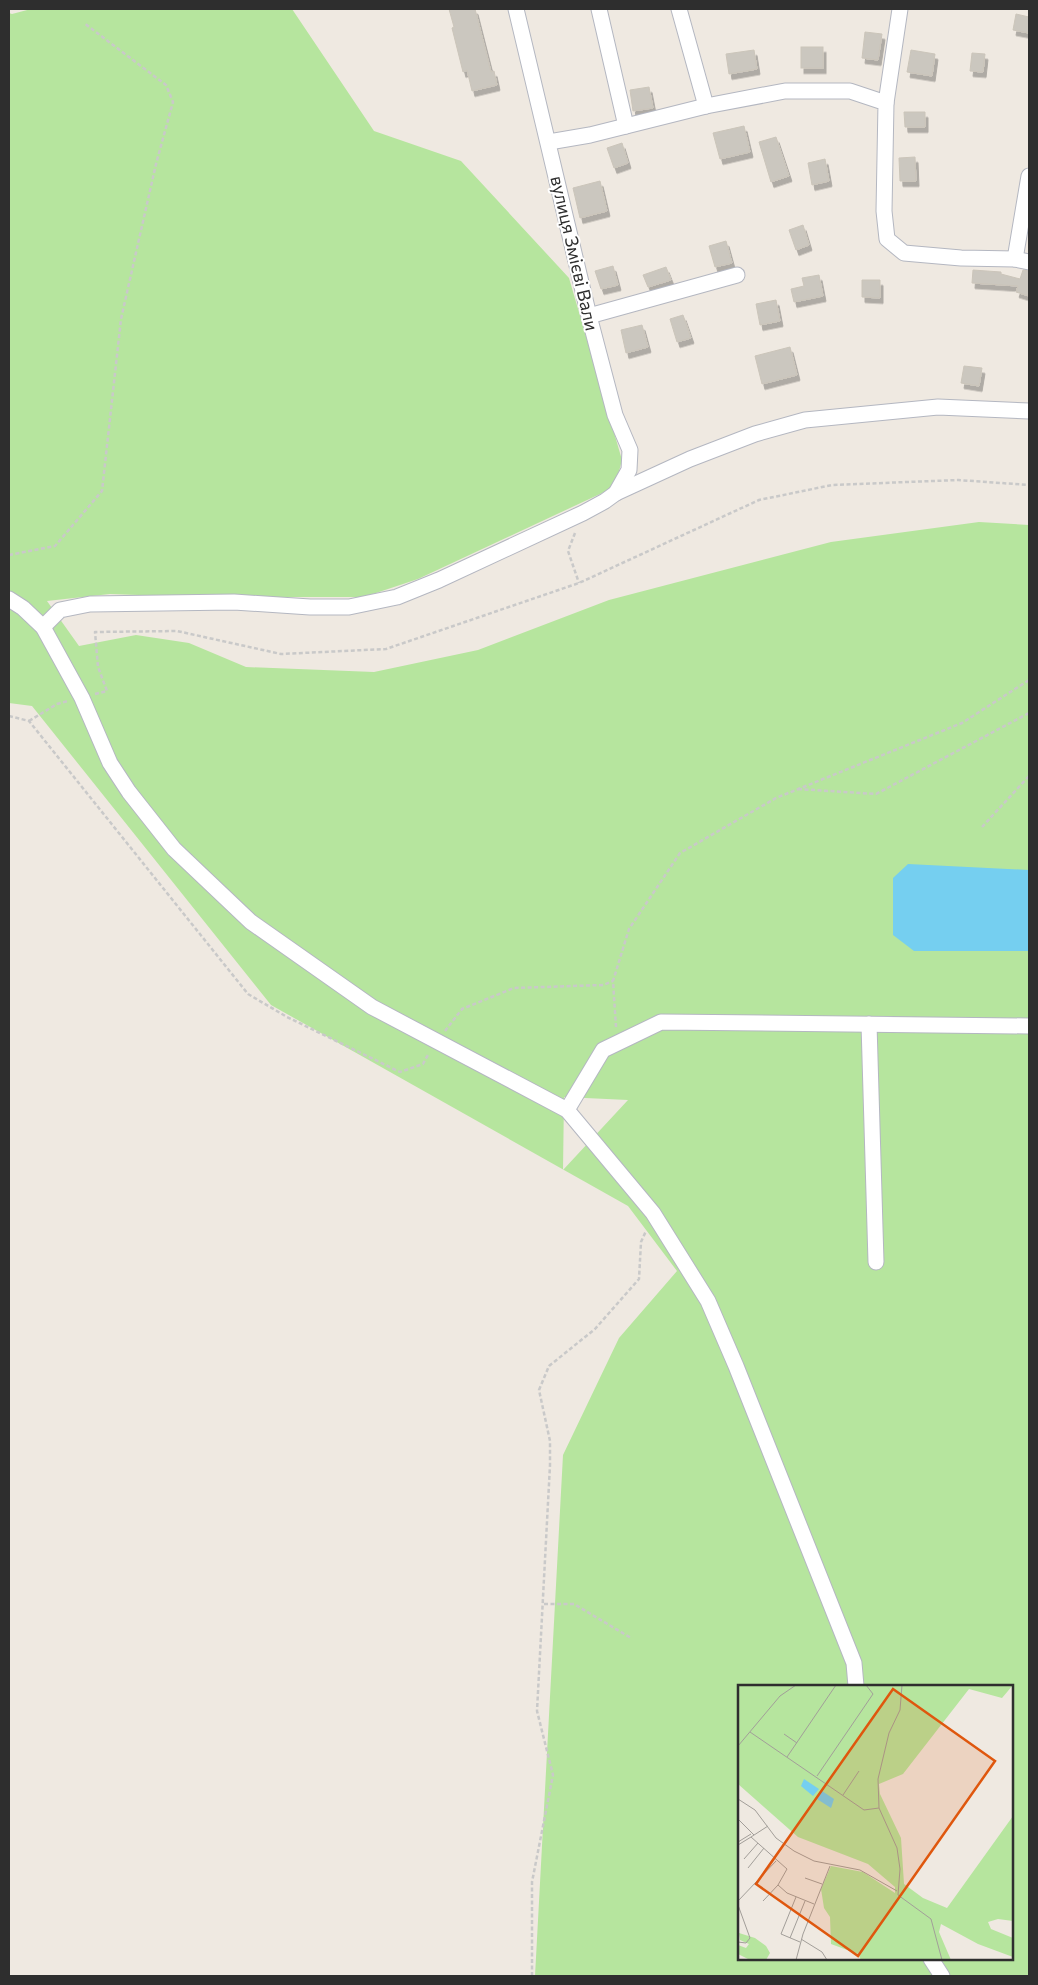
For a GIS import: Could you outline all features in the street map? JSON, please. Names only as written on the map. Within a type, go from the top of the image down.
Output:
[{"type":"street","name":"вулиця Змієві Вали","points":[[516,9],[589,316],[615,415],[630,450],[629,470],[616,493]]},
{"type":"street","points":[[599,9],[626,126]]},
{"type":"street","points":[[679,9],[706,106]]},
{"type":"street","points":[[900,9],[886,103],[884,211],[887,240],[904,253],[1022,261],[1029,176]]},
{"type":"street","points":[[549,142],[626,126],[706,106],[785,91],[850,91],[886,103]]},
{"type":"street","points":[[589,316],[737,275]]},
{"type":"street","points":[[43,627],[60,610],[90,604],[234,602],[310,607],[349,607],[397,597],[439,580],[583,513],[616,493],[690,459],[755,434],[804,420],[938,407],[1029,410]]},
{"type":"street","points":[[9,599],[23,608],[43,627],[82,698],[110,763],[129,792],[174,849],[251,922],[372,1007],[567,1110],[653,1214],[708,1301],[736,1366],[854,1663],[856,1685]]},
{"type":"street","points":[[567,1110],[603,1050],[661,1022],[1029,1026]]},
{"type":"street","points":[[869,1024],[876,1262]]},
{"type":"street","points":[[932,1960],[942,1976]]},
{"type":"path","points":[[9,555],[55,546],[102,491],[121,319],[156,164],[173,102],[166,85],[84,23]]},
{"type":"path","points":[[29,721],[57,704],[107,691],[98,667],[95,632],[177,631],[282,654],[386,649],[579,583],[759,500],[832,485],[958,480],[1029,485]]},
{"type":"path","points":[[579,583],[568,551],[583,513]]},
{"type":"path","points":[[619,1043],[614,1018],[613,981],[629,930],[680,853],[776,798],[962,723],[1029,680]]},
{"type":"path","points":[[798,789],[876,794],[1029,713]]},
{"type":"path","points":[[982,827],[1029,776]]},
{"type":"path","points":[[532,1976],[532,1882],[553,1775],[537,1711],[544,1604],[550,1441],[539,1390],[549,1366],[595,1329],[639,1279],[641,1242],[653,1214]]},
{"type":"path","points":[[544,1604],[574,1604],[631,1638]]},
{"type":"green space","points":[[31,9],[292,9],[374,131],[461,161],[569,278],[622,460],[615,487],[418,579],[364,597],[195,597],[110,594],[47,601],[79,646],[136,635],[189,643],[246,667],[374,672],[478,650],[609,600],[831,542],[979,522],[1029,525],[1029,1976],[535,1976],[563,1455],[619,1338],[677,1271],[628,1206],[563,1170],[628,1100],[564,1097],[563,1169],[271,1005],[32,706],[9,703],[9,13],[12,14]]},
{"type":"water","points":[[908,864],[1029,870],[1029,951],[914,951],[893,935],[893,878]]},
{"type":"building","points":[[449,9],[475,9],[491,72],[494,71],[497,85],[472,91],[467,70],[463,72]]},
{"type":"building","points":[[1016,14],[1029,17],[1029,33],[1013,30]]},
{"type":"building","points":[[865,32],[882,34],[878,60],[862,58]]},
{"type":"building","points":[[801,47],[823,47],[823,68],[801,68]]},
{"type":"building","points":[[754,50],[757,69],[729,74],[726,54]]},
{"type":"building","points":[[911,50],[935,54],[932,76],[907,72]]},
{"type":"building","points":[[972,53],[985,54],[983,72],[970,71]]},
{"type":"building","points":[[649,87],[653,108],[633,111],[630,90]]},
{"type":"building","points":[[904,112],[925,112],[925,127],[905,127]]},
{"type":"building","points":[[744,126],[750,152],[720,159],[713,133]]},
{"type":"building","points":[[776,137],[789,176],[771,182],[759,142]]},
{"type":"building","points":[[622,143],[628,163],[614,168],[607,148]]},
{"type":"building","points":[[915,157],[916,181],[900,181],[899,158]]},
{"type":"building","points":[[825,159],[829,181],[812,185],[808,163]]},
{"type":"building","points":[[600,181],[607,211],[580,218],[573,188]]},
{"type":"building","points":[[803,225],[809,245],[796,250],[789,230]]},
{"type":"building","points":[[726,241],[732,263],[715,267],[709,246]]},
{"type":"building","points":[[613,266],[618,285],[601,289],[595,271]]},
{"type":"building","points":[[666,267],[671,280],[648,287],[643,275]]},
{"type":"building","points":[[973,270],[1001,272],[1001,274],[1020,279],[1023,270],[1029,271],[1029,296],[1016,292],[1018,286],[972,283]]},
{"type":"building","points":[[819,275],[823,296],[794,302],[791,289],[804,286],[802,278]]},
{"type":"building","points":[[862,280],[880,280],[880,298],[862,297]]},
{"type":"building","points":[[776,300],[780,321],[760,325],[756,304]]},
{"type":"building","points":[[683,315],[691,338],[677,342],[670,319]]},
{"type":"building","points":[[642,325],[648,347],[626,353],[621,330]]},
{"type":"building","points":[[790,347],[797,375],[762,384],[755,356]]},
{"type":"building","points":[[964,366],[982,368],[979,386],[961,383]]}]
